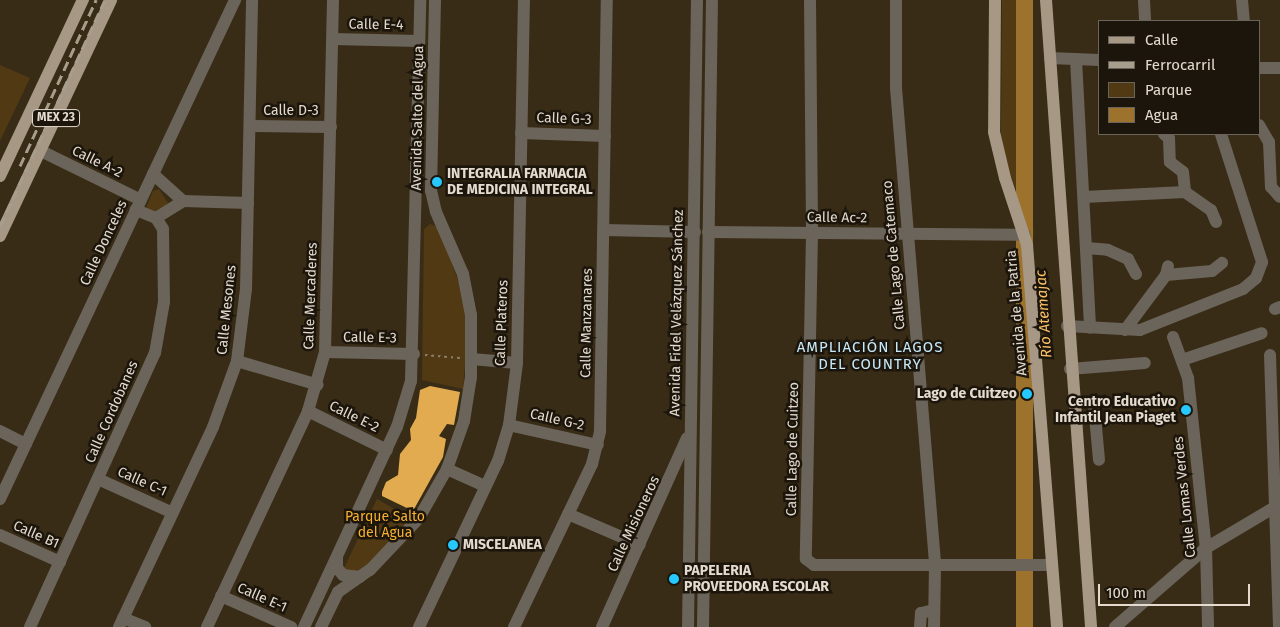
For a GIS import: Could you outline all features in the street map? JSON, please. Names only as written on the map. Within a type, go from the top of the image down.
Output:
[{"type":"main road","name":"MEX 23","points":[[0,176],[83,0]]},
{"type":"main road","name":"MEX 23","points":[[0,236],[112,0]]},
{"type":"main road","name":"Avenida de la Patria","points":[[995,0],[994,132],[1005,178],[1025,235],[1057,627]]},
{"type":"main road","points":[[1046,0],[1070,369],[1091,627]]},
{"type":"street","name":"Calle Donceles","points":[[0,499],[235,0]]},
{"type":"street","name":"Calle Mesones","points":[[121,622],[213,427],[237,361],[246,290],[252,0]]},
{"type":"street","name":"Calle Mercaderes","points":[[207,627],[308,411],[318,384],[325,352],[333,0]]},
{"type":"street","name":"Avenida Salto del Agua","points":[[304,627],[387,450],[406,402],[414,354],[420,0]]},
{"type":"street","name":"Avenida Salto del Agua","points":[[321,627],[338,592],[360,577],[405,536],[447,469],[464,421],[472,359],[467,292],[456,255],[441,224],[431,191],[435,0]]},
{"type":"street","name":"Calle Plateros","points":[[419,627],[498,461],[509,425],[517,363],[524,0]]},
{"type":"street","name":"Calle Manzanares","points":[[514,627],[568,514],[598,445],[604,230],[607,0]]},
{"type":"street","name":"Avenida Fidel Velázquez Sánchez","points":[[688,627],[697,0]]},
{"type":"street","points":[[703,627],[712,0]]},
{"type":"street","name":"Calle Lago de Cuitzeo","points":[[810,0],[812,233],[806,559],[814,565],[1052,565]]},
{"type":"street","name":"Calle Lago de Catemaco","points":[[896,0],[896,88],[935,566],[934,627]]},
{"type":"street","points":[[1144,0],[1145,20]]},
{"type":"street","points":[[1242,0],[1244,20]]},
{"type":"street","name":"Calle E-4","points":[[333,39],[419,41]]},
{"type":"street","points":[[1050,58],[1098,60]]},
{"type":"street","points":[[1076,59],[1090,328]]},
{"type":"street","points":[[1260,68],[1280,68]]},
{"type":"street","points":[[418,84],[433,84]]},
{"type":"street","name":"Calle D-3","points":[[250,126],[331,126]]},
{"type":"street","points":[[1260,127],[1269,142],[1271,187],[1280,196]]},
{"type":"street","name":"Calle G-3","points":[[521,133],[605,136]]},
{"type":"street","points":[[1165,135],[1169,138],[1170,162],[1183,172],[1185,192]]},
{"type":"street","points":[[1068,326],[1140,330],[1243,289],[1256,278],[1262,262],[1221,135]]},
{"type":"street","name":"Calle A-2","points":[[41,151],[139,205]]},
{"type":"street","points":[[153,174],[183,202]]},
{"type":"street","points":[[1084,197],[1185,192],[1211,210],[1216,222]]},
{"type":"street","points":[[139,205],[156,218],[183,202],[248,203]]},
{"type":"street","name":"Calle Cordobanes","points":[[30,627],[144,383],[163,319],[164,237],[156,218]]},
{"type":"street","points":[[416,235],[419,224],[426,219],[441,224]]},
{"type":"street","points":[[604,230],[695,232]]},
{"type":"street","name":"Calle Ac-2","points":[[708,232],[1025,235]]},
{"type":"street","points":[[1087,248],[1108,250],[1128,259],[1136,274]]},
{"type":"street","points":[[1125,330],[1167,271],[1212,271],[1222,263]]},
{"type":"street","points":[[693,288],[707,288]]},
{"type":"street","points":[[1182,360],[1262,333]]},
{"type":"street","name":"Calle Lomas Verdes","points":[[1173,337],[1188,378],[1206,548],[1208,627]]},
{"type":"street","name":"Calle E-3","points":[[325,352],[414,354]]},
{"type":"street","points":[[1270,355],[1278,506],[1279,627]]},
{"type":"street","points":[[472,359],[517,363]]},
{"type":"street","points":[[237,361],[318,384]]},
{"type":"street","points":[[1070,369],[1145,363]]},
{"type":"street","points":[[1094,405],[1099,460]]},
{"type":"street","name":"Calle E-2","points":[[308,411],[387,450]]},
{"type":"street","name":"Calle G-2","points":[[509,425],[598,445]]},
{"type":"street","points":[[0,431],[26,444]]},
{"type":"street","name":"Calle Misioneros","points":[[602,627],[690,431]]},
{"type":"street","points":[[1076,441],[1097,439]]},
{"type":"street","points":[[447,469],[485,486]]},
{"type":"street","name":"Calle C-1","points":[[98,479],[172,513]]},
{"type":"street","points":[[1115,627],[1206,548],[1278,506]]},
{"type":"street","points":[[568,514],[640,545]]},
{"type":"street","name":"Calle B1","points":[[0,535],[60,562]]},
{"type":"street","points":[[338,555],[340,572],[347,577],[360,577]]},
{"type":"street","name":"Calle E-1","points":[[221,596],[291,627]]},
{"type":"street","points":[[920,627],[921,613],[934,610]]},
{"type":"street","points":[[1132,611],[1133,627]]},
{"type":"street","points":[[121,622],[145,627]]},
{"type":"path","points":[[414,354],[472,359]]},
{"type":"green space","points":[[1002,0],[1016,0],[1034,237],[1007,166],[1001,135]]},
{"type":"green space","points":[[0,65],[30,78],[0,141]]},
{"type":"green space","points":[[159,189],[168,203],[160,213],[146,208],[153,191]]},
{"type":"green space","points":[[430,224],[438,227],[461,288],[468,331],[463,389],[422,380],[424,229]]},
{"type":"green space","name":"Parque Salto del Agua","points":[[377,499],[412,519],[358,575],[344,568]]},
{"type":"water","points":[[1016,0],[1033,0],[1033,627],[1016,627]]},
{"type":"building","points":[[430,386],[460,392],[454,425],[447,424],[439,436],[446,439],[443,457],[413,511],[382,496],[382,492],[386,482],[398,475],[400,454],[411,440],[410,429],[416,418],[420,390]]},
{"type":"railway","points":[[20,166],[96,0]]},
{"type":"railway","points":[[0,226],[105,0]]},
{"type":"place","name":"INTEGRALIA FARMACIA DE MEDICINA INTEGRAL","points":[[437,182]]},
{"type":"place","name":"Lago de Cuitzeo","points":[[1027,394]]},
{"type":"place","name":"Centro Educativo Infantil Jean Piaget","points":[[1186,410]]},
{"type":"place","name":"MISCELANEA","points":[[453,545]]},
{"type":"place","name":"PAPELERIA PROVEEDORA ESCOLAR","points":[[674,579]]},
{"type":"district","name":"AMPLIACIÓN LAGOS DEL COUNTRY","points":[[870,356]]},
{"type":"water label","name":"Río Atemajac","points":[[1044,314]]}]
